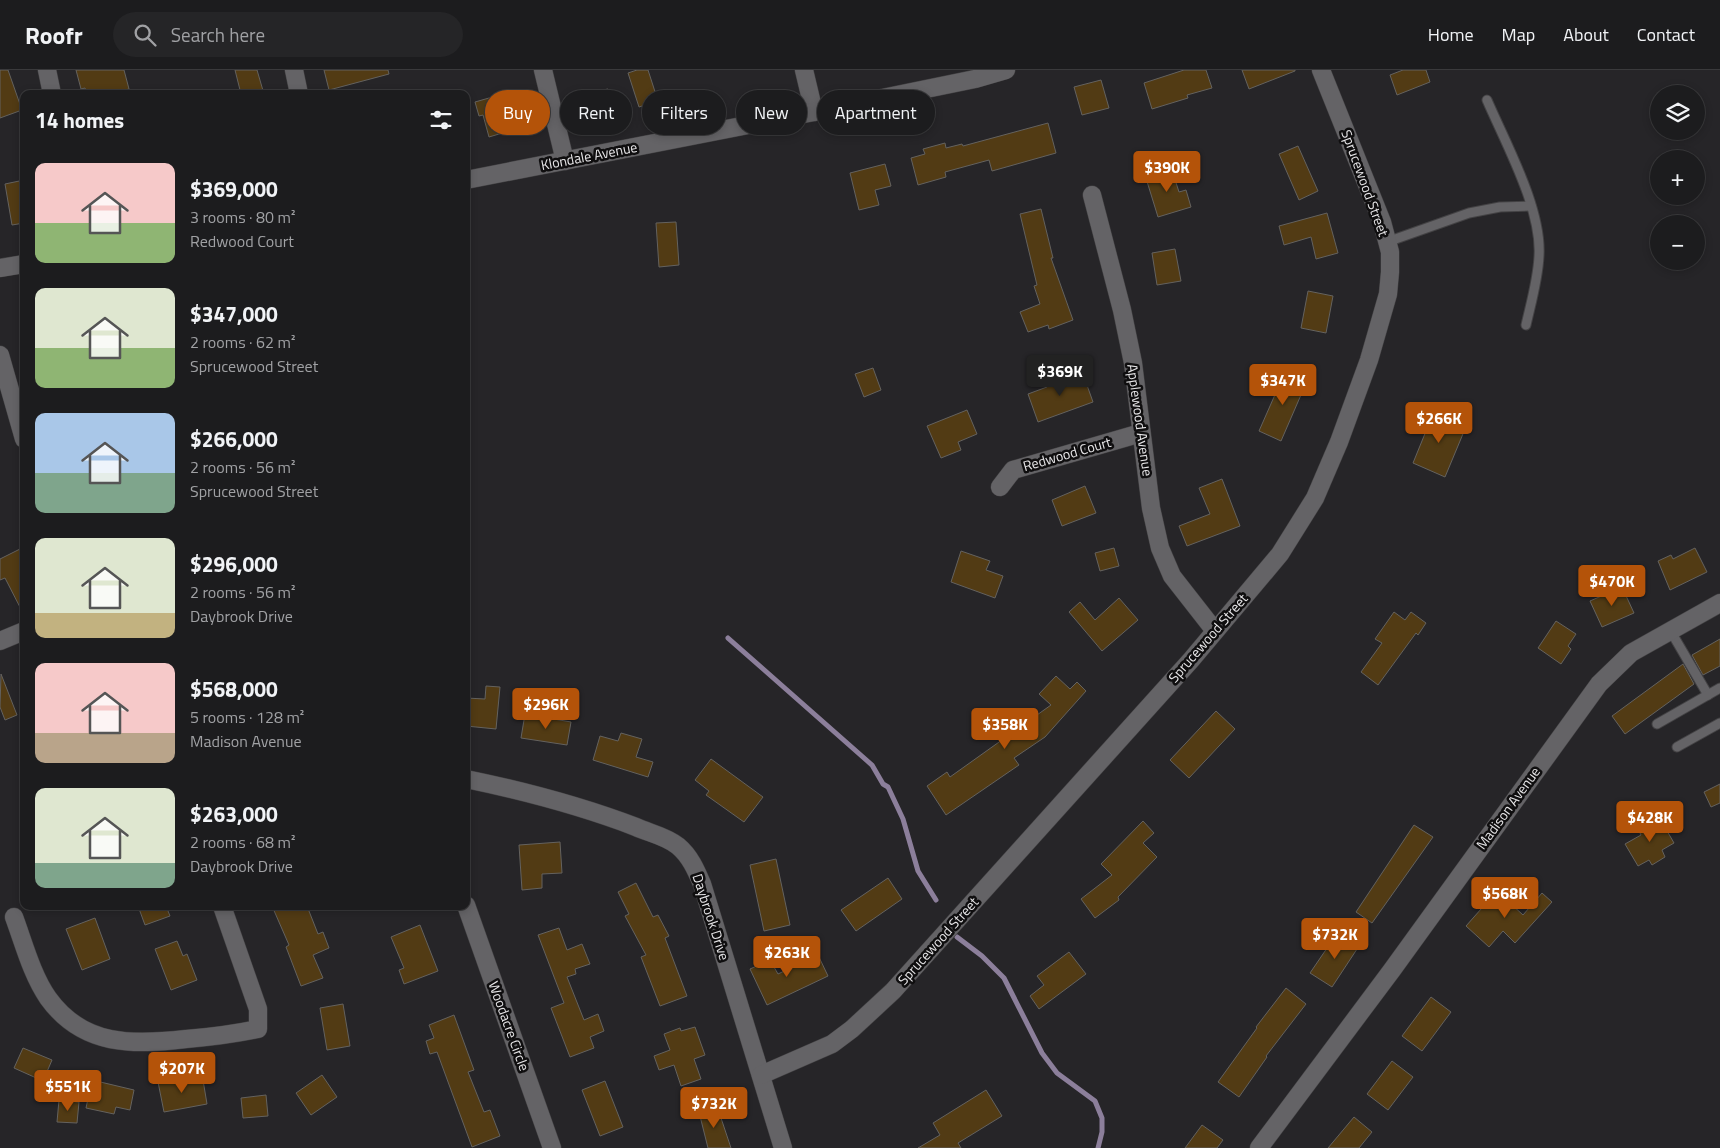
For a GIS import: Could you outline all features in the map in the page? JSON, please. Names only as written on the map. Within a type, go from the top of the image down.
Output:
[{"type":"street","points":[[47,70],[51,90]]},
{"type":"street","points":[[294,70],[298,90]]},
{"type":"street","points":[[543,70],[565,161]]},
{"type":"street","points":[[804,70],[814,112]]},
{"type":"street","name":"Klondale Avenue","points":[[470,179],[814,112],[975,79],[1006,70]]},
{"type":"street","name":"Sprucewood Street","points":[[761,1075],[832,1044],[852,1029],[893,991],[1215,631],[1280,554],[1315,498],[1339,442],[1369,360],[1388,294],[1390,272],[1387,242],[1382,222],[1362,167],[1321,70]]},
{"type":"street","name":"Applewood Avenue","points":[[1092,195],[1122,310],[1133,363],[1151,508],[1160,548],[1172,576],[1215,631]]},
{"type":"street","points":[[0,268],[20,265]]},
{"type":"street","points":[[0,355],[20,425]]},
{"type":"street","name":"Redwood Court","points":[[1000,487],[1013,470],[1141,433]]},
{"type":"street","name":"Madison Avenue","points":[[1259,1148],[1392,970],[1599,684],[1631,653],[1720,603]]},
{"type":"street","points":[[0,641],[20,633]]},
{"type":"street","name":"Daybrook Drive","points":[[470,780],[520,791],[613,819],[667,839],[678,846],[694,865],[702,884],[783,1148]]},
{"type":"street","points":[[14,917],[34,971],[48,998],[78,1027],[115,1042],[143,1044],[230,1035],[258,1029],[258,1009],[223,910]]},
{"type":"street","name":"Woodacre Circle","points":[[468,910],[552,1148]]},
{"type":"lane","points":[[1487,100],[1537,225],[1539,257],[1526,325]]},
{"type":"lane","points":[[1387,242],[1469,213],[1500,207],[1531,206]]},
{"type":"lane","points":[[1670,630],[1708,695]]},
{"type":"lane","points":[[1657,724],[1720,688]]},
{"type":"lane","points":[[1676,747],[1720,723]]},
{"type":"building","points":[[0,70],[8,70],[20,104],[20,111],[0,118]]},
{"type":"building","points":[[76,70],[124,70],[129,89],[86,90],[85,88],[81,89]]},
{"type":"building","points":[[235,70],[257,70],[263,90],[240,90]]},
{"type":"building","points":[[324,70],[388,70],[389,74],[329,90]]},
{"type":"building","points":[[637,70],[648,70],[654,90],[642,90],[642,106],[639,107],[628,73]]},
{"type":"building","points":[[1184,70],[1206,70],[1212,88],[1187,95],[1188,98],[1152,109],[1144,83]]},
{"type":"building","points":[[1242,70],[1295,70],[1295,71],[1249,89]]},
{"type":"building","points":[[1403,70],[1426,70],[1430,82],[1397,95],[1390,75]]},
{"type":"building","points":[[1101,80],[1109,108],[1082,115],[1074,87]]},
{"type":"building","points":[[485,99],[485,122],[483,115],[479,116],[475,102]]},
{"type":"building","points":[[1048,123],[1056,153],[992,171],[989,160],[945,172],[946,177],[918,185],[911,158],[925,154],[923,149],[945,143],[946,148],[962,144],[963,146]]},
{"type":"building","points":[[1298,146],[1318,191],[1299,200],[1279,154]]},
{"type":"building","points":[[885,164],[891,186],[875,190],[879,205],[859,210],[850,173]]},
{"type":"building","points":[[1171,167],[1179,192],[1186,190],[1191,207],[1158,217],[1145,175]]},
{"type":"building","points":[[20,181],[20,224],[12,225],[5,184]]},
{"type":"building","points":[[1041,209],[1053,258],[1051,258],[1073,320],[1049,329],[1048,325],[1028,332],[1020,312],[1040,304],[1034,286],[1037,285],[1020,214]]},
{"type":"building","points":[[1327,213],[1338,253],[1316,259],[1311,237],[1284,245],[1279,226]]},
{"type":"building","points":[[676,222],[679,265],[659,267],[656,223]]},
{"type":"building","points":[[1175,249],[1181,281],[1157,285],[1152,253]]},
{"type":"building","points":[[1308,291],[1333,296],[1326,333],[1301,328]]},
{"type":"building","points":[[873,368],[881,390],[864,397],[855,374]]},
{"type":"building","points":[[1285,372],[1307,381],[1281,441],[1259,431]]},
{"type":"building","points":[[1068,373],[1070,379],[1083,374],[1093,402],[1038,422],[1028,394],[1047,387],[1045,381]]},
{"type":"building","points":[[1435,409],[1452,416],[1450,422],[1465,429],[1445,477],[1413,463]]},
{"type":"building","points":[[967,410],[977,434],[958,442],[961,450],[941,458],[927,426]]},
{"type":"building","points":[[1222,479],[1240,526],[1187,546],[1179,526],[1210,514],[1199,488]]},
{"type":"building","points":[[1085,486],[1096,513],[1062,526],[1052,500]]},
{"type":"building","points":[[1114,548],[1119,566],[1100,571],[1095,553]]},
{"type":"building","points":[[1695,548],[1707,572],[1670,590],[1658,561],[1671,555],[1673,559]]},
{"type":"building","points":[[20,549],[20,607],[5,578],[0,580],[0,559]]},
{"type":"building","points":[[961,551],[990,561],[986,570],[1003,576],[995,598],[951,582]]},
{"type":"building","points":[[1622,587],[1634,613],[1602,627],[1590,601]]},
{"type":"building","points":[[1119,598],[1138,620],[1102,651],[1069,612],[1080,602],[1095,620]]},
{"type":"building","points":[[1394,612],[1405,620],[1411,612],[1426,623],[1418,635],[1416,633],[1378,685],[1361,672],[1382,643],[1375,639]]},
{"type":"building","points":[[1556,621],[1576,634],[1568,646],[1571,649],[1561,664],[1538,648]]},
{"type":"building","points":[[1720,639],[1720,666],[1703,675],[1692,655]]},
{"type":"building","points":[[1683,664],[1694,684],[1625,734],[1612,716]]},
{"type":"building","points":[[1,674],[17,715],[5,720],[0,707]]},
{"type":"building","points":[[1056,676],[1070,689],[1077,682],[1086,691],[1045,737],[1014,758],[1019,765],[946,815],[927,786],[947,772],[950,777],[1051,705],[1039,694]]},
{"type":"building","points":[[486,686],[500,687],[496,729],[470,726],[470,698],[485,699]]},
{"type":"building","points":[[1216,711],[1235,729],[1189,778],[1170,760]]},
{"type":"building","points":[[525,714],[571,722],[567,745],[521,738]]},
{"type":"building","points":[[621,733],[642,739],[636,757],[653,762],[648,777],[593,760],[600,736],[618,741]]},
{"type":"building","points":[[711,759],[763,797],[744,822],[706,795],[709,791],[695,780]]},
{"type":"building","points":[[1720,784],[1720,803],[1711,807],[1704,792]]},
{"type":"building","points":[[1659,817],[1674,843],[1662,850],[1665,857],[1652,865],[1649,860],[1638,866],[1625,844],[1641,835],[1638,829]]},
{"type":"building","points":[[1143,821],[1154,833],[1143,843],[1157,857],[1118,897],[1119,900],[1095,918],[1081,899],[1112,875],[1101,864]]},
{"type":"building","points":[[1414,825],[1433,837],[1372,923],[1356,912]]},
{"type":"building","points":[[560,842],[562,873],[542,874],[542,888],[522,890],[519,845]]},
{"type":"building","points":[[776,859],[790,925],[764,931],[750,865]]},
{"type":"building","points":[[888,878],[902,899],[856,931],[841,910]]},
{"type":"building","points":[[636,883],[653,917],[658,915],[669,936],[665,938],[687,996],[660,1006],[641,957],[646,955],[625,916],[629,914],[618,892]]},
{"type":"building","points":[[1497,891],[1523,915],[1542,893],[1552,902],[1515,943],[1503,931],[1489,947],[1466,926]]},
{"type":"building","points":[[139,910],[168,910],[170,916],[145,925]]},
{"type":"building","points":[[274,910],[309,910],[318,934],[323,932],[329,948],[313,955],[323,978],[301,986],[286,947],[289,945]]},
{"type":"building","points":[[95,918],[110,959],[82,970],[66,929]]},
{"type":"building","points":[[420,925],[438,971],[404,984],[399,970],[404,968],[391,937]]},
{"type":"building","points":[[559,928],[567,950],[582,944],[590,964],[575,969],[576,974],[567,977],[584,1020],[598,1014],[604,1031],[590,1037],[594,1048],[570,1057],[551,1008],[564,1003],[538,935]]},
{"type":"building","points":[[1338,932],[1359,946],[1332,987],[1310,973]]},
{"type":"building","points":[[177,941],[183,956],[187,954],[197,980],[171,990],[155,949]]},
{"type":"building","points":[[1069,952],[1086,974],[1039,1009],[1030,996],[1044,985],[1037,976]]},
{"type":"building","points":[[818,955],[828,976],[767,1005],[750,969],[770,960],[778,974]]},
{"type":"building","points":[[1286,988],[1306,1004],[1266,1056],[1239,1097],[1218,1082]]},
{"type":"building","points":[[1431,997],[1451,1012],[1422,1051],[1402,1036]]},
{"type":"building","points":[[343,1004],[350,1046],[327,1050],[320,1008]]},
{"type":"building","points":[[454,1015],[474,1070],[468,1072],[484,1112],[490,1110],[500,1136],[472,1147],[437,1052],[430,1054],[426,1041],[434,1038],[429,1025]]},
{"type":"building","points":[[695,1027],[705,1055],[694,1059],[701,1079],[681,1086],[674,1065],[659,1070],[654,1056],[670,1050],[664,1034],[680,1028],[681,1031]]},
{"type":"building","points":[[23,1048],[52,1060],[43,1081],[14,1068]]},
{"type":"building","points":[[1392,1061],[1413,1077],[1388,1110],[1367,1094]]},
{"type":"building","points":[[322,1075],[337,1097],[311,1115],[296,1093]]},
{"type":"building","points":[[186,1077],[187,1083],[203,1080],[207,1104],[164,1112],[158,1082]]},
{"type":"building","points":[[92,1080],[134,1090],[130,1110],[116,1107],[114,1114],[86,1108]]},
{"type":"building","points":[[605,1081],[623,1127],[600,1136],[582,1090]]},
{"type":"building","points":[[986,1090],[1002,1116],[958,1143],[961,1148],[918,1148],[940,1135],[933,1123]]},
{"type":"building","points":[[266,1095],[268,1116],[243,1118],[241,1098]]},
{"type":"building","points":[[59,1100],[79,1102],[77,1123],[57,1122]]},
{"type":"building","points":[[717,1106],[731,1148],[708,1148],[699,1112]]},
{"type":"building","points":[[1354,1117],[1372,1132],[1359,1148],[1328,1148]]},
{"type":"building","points":[[1202,1125],[1223,1140],[1217,1148],[1185,1148]]},
{"type":"waterway","points":[[728,638],[872,765],[883,784],[888,787],[903,819],[918,871],[936,900]]},
{"type":"waterway","points":[[957,937],[982,956],[1004,978],[1042,1053],[1057,1073],[1095,1101],[1102,1118],[1102,1132],[1098,1148]]}]
